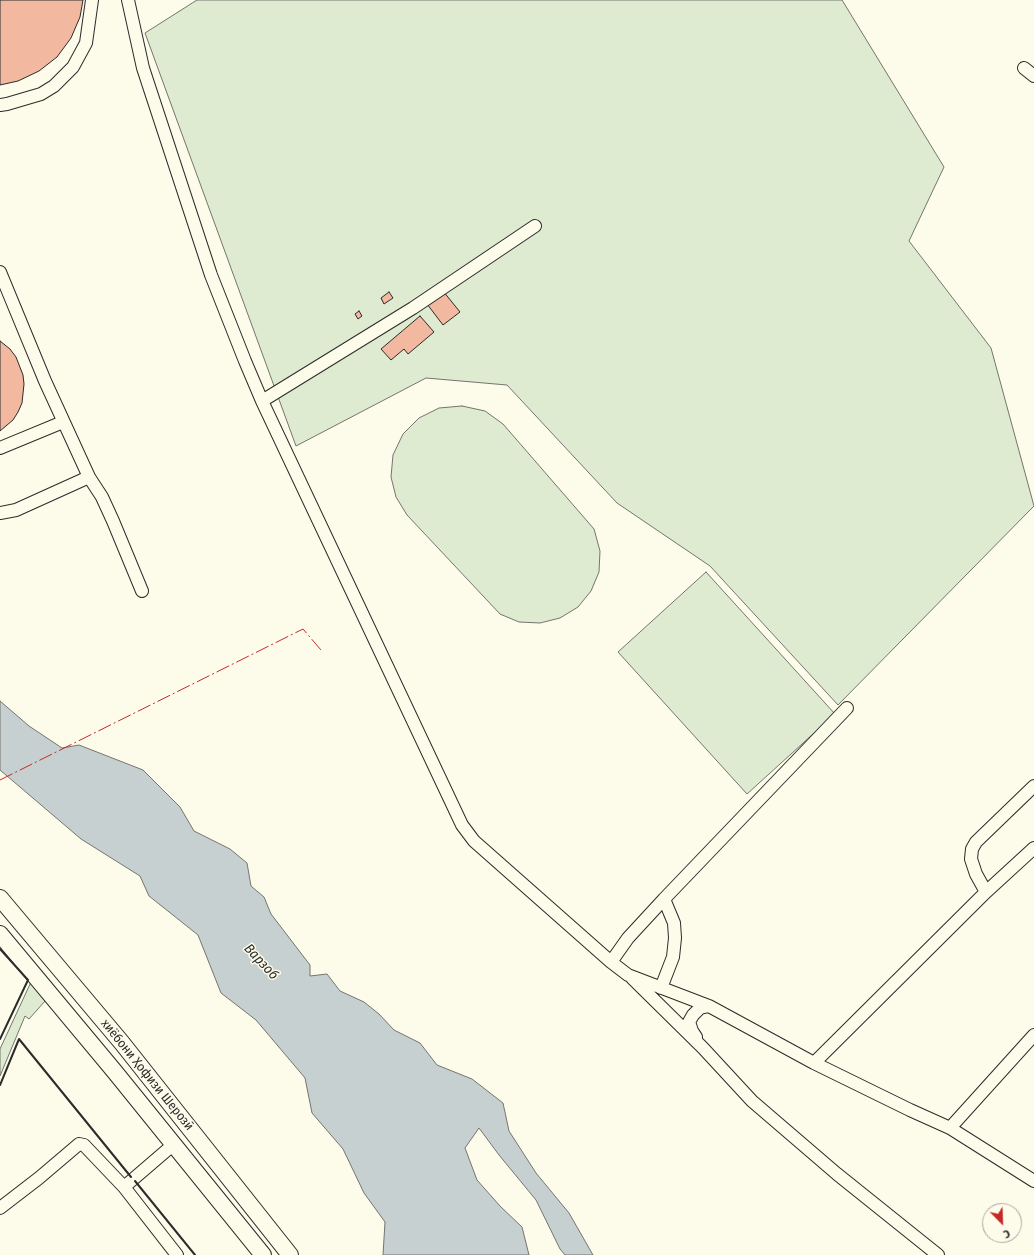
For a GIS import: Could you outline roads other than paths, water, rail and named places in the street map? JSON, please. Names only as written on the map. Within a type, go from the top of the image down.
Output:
[{"type":"main road","name":"хиёбони Ҳофизи Шерозӣ","points":[[0,898],[122,1043],[290,1255]]},
{"type":"main road","name":"хиёбони Ҳофизи Шерозӣ","points":[[0,934],[174,1144],[263,1255]]},
{"type":"street","points":[[0,104],[7,104],[41,94],[54,86],[73,67],[86,42],[92,0]]},
{"type":"street","points":[[128,0],[143,68],[211,275],[244,361],[462,825],[474,841],[611,962],[628,975],[703,1048],[752,1101],[837,1174],[938,1255]]},
{"type":"street","points":[[1024,68],[1034,76]]},
{"type":"street","points":[[262,400],[413,308],[535,226]]},
{"type":"street","points":[[0,272],[45,382],[89,477],[102,497],[142,591]]},
{"type":"street","points":[[0,448],[64,422]]},
{"type":"street","points":[[0,513],[16,510],[89,477]]},
{"type":"street","points":[[611,962],[628,938],[664,899],[847,708]]},
{"type":"street","points":[[986,892],[974,869],[971,859],[972,849],[976,842],[1034,786]]},
{"type":"street","points":[[814,1063],[986,892],[1034,848]]},
{"type":"street","points":[[661,988],[673,957],[675,938],[674,923],[664,899]]},
{"type":"street","points":[[628,975],[709,1006],[814,1063],[950,1128],[1034,1181]]},
{"type":"street","points":[[703,1048],[692,1031],[689,1022],[700,1008],[709,1006]]},
{"type":"street","points":[[950,1128],[1034,1035]]},
{"type":"street","points":[[0,1208],[79,1144],[84,1145],[124,1187],[177,1255]]},
{"type":"street","points":[[124,1187],[174,1144]]},
{"type":"water","name":"Варзоб","points":[[0,701],[29,726],[62,748],[79,745],[143,770],[180,807],[194,831],[230,849],[247,863],[251,886],[264,897],[271,914],[310,965],[310,976],[327,974],[340,991],[364,1002],[379,1014],[394,1030],[420,1043],[437,1065],[472,1079],[503,1103],[509,1131],[536,1173],[569,1213],[593,1255],[565,1255],[560,1249],[536,1200],[479,1128],[465,1148],[477,1180],[500,1206],[522,1227],[529,1255],[383,1255],[385,1222],[364,1193],[343,1149],[312,1113],[305,1078],[256,1020],[221,993],[198,935],[149,896],[140,876],[81,839],[0,770]]}]
